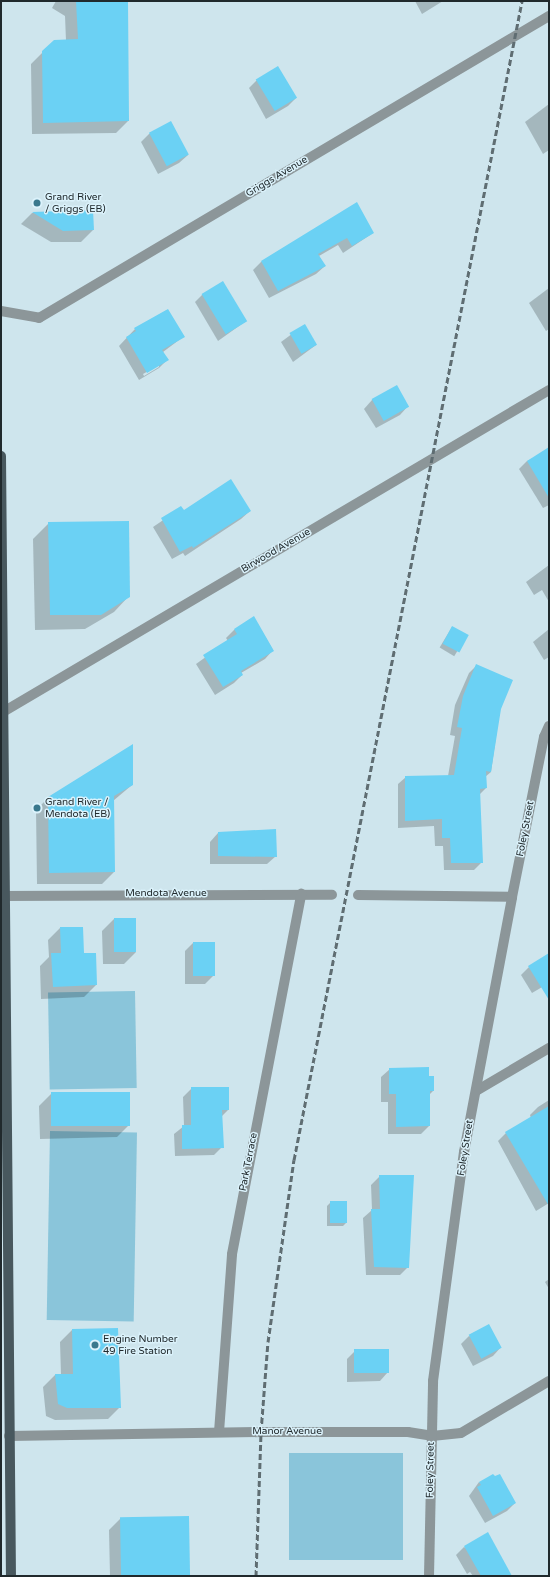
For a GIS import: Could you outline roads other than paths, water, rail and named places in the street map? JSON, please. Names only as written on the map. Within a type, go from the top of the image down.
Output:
[{"type":"main road","points":[[1,456],[4,1218],[10,1436],[11,1576]]},
{"type":"street","name":"Griggs Avenue","points":[[1,311],[39,318],[549,16]]},
{"type":"street","name":"Birwood Avenue","points":[[3,712],[549,390]]},
{"type":"street","name":"Foley Street","points":[[429,1576],[434,1373],[464,1152],[512,897],[544,737],[549,726]]},
{"type":"street","name":"Park Terrace","points":[[219,1432],[232,1254],[301,894]]},
{"type":"street","name":"Mendota Avenue","points":[[3,895],[332,895]]},
{"type":"street","points":[[358,895],[512,897]]},
{"type":"street","points":[[476,1091],[549,1048]]},
{"type":"street","name":"Manor Avenue","points":[[10,1436],[219,1432],[408,1432],[432,1436],[461,1433],[549,1381]]},
{"type":"railway","points":[[256,1576],[261,1432],[268,1342],[294,1160],[522,1]]},
{"type":"place","name":"Grand River / Griggs (EB)","points":[[37,203]]},
{"type":"place","name":"Grand River / Mendota (EB)","points":[[37,808]]},
{"type":"place","name":"Engine Number 49 Fire Station","points":[[95,1345]]}]
